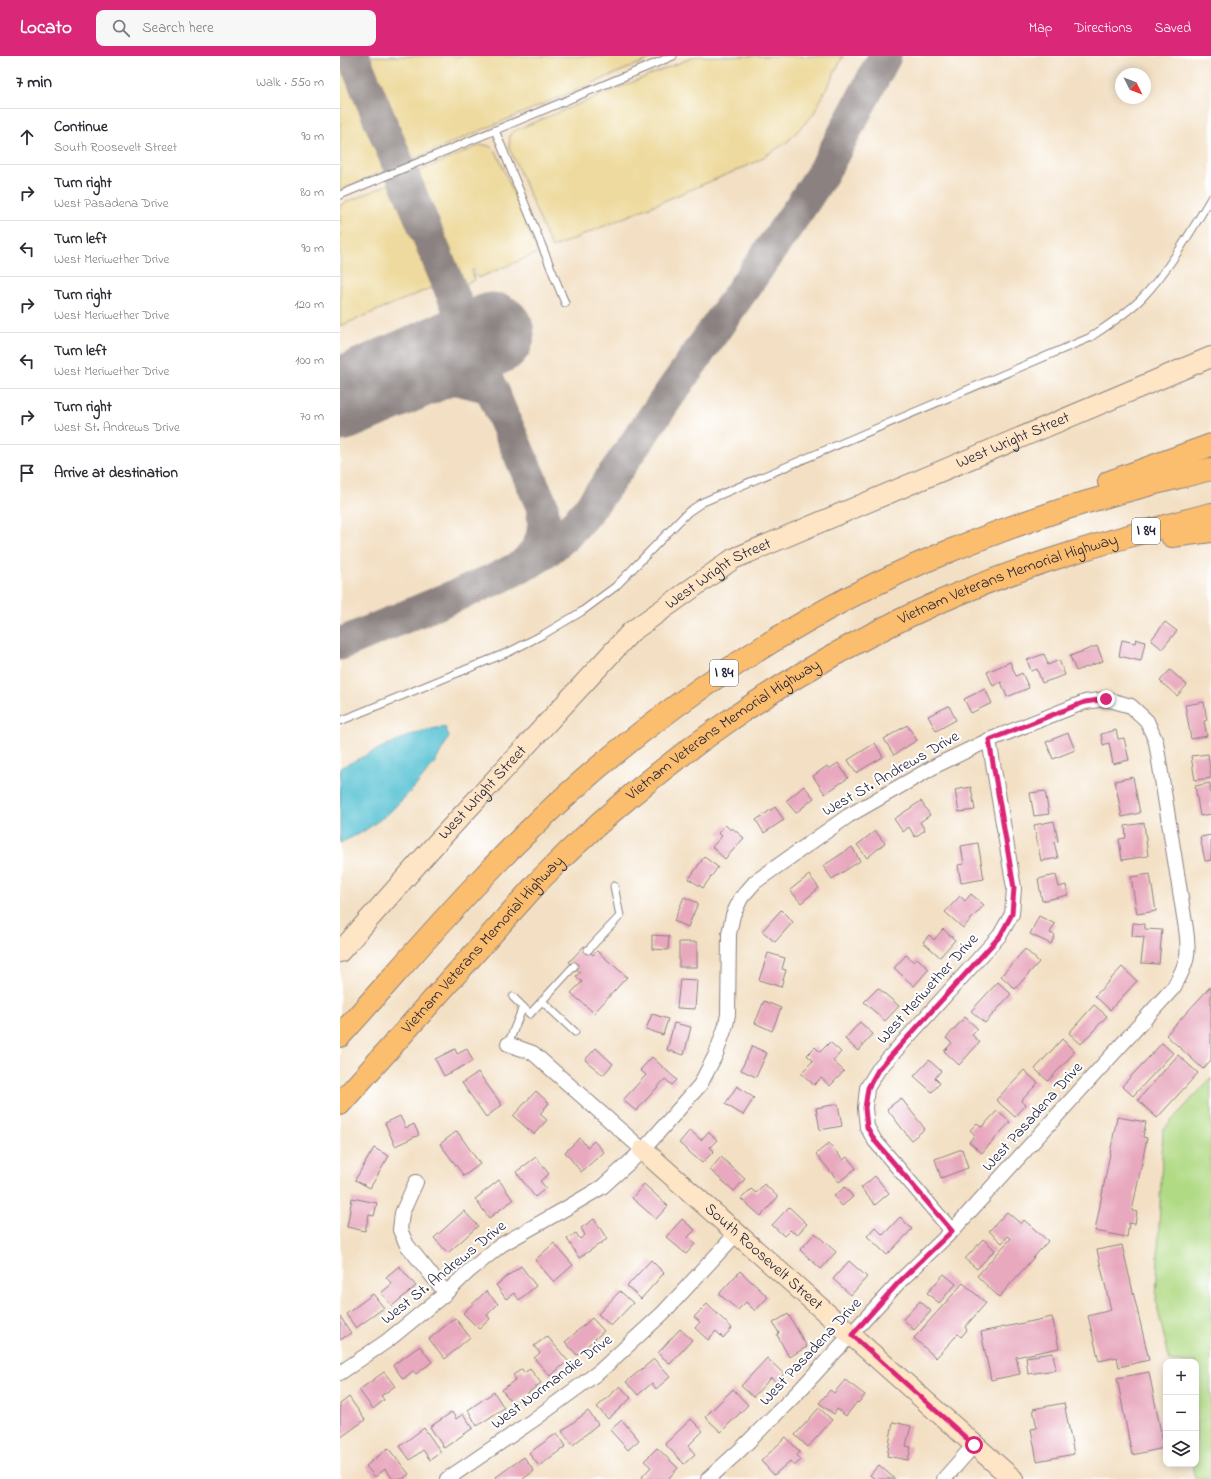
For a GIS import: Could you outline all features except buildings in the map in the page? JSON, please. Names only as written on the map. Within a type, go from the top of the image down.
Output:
[{"type":"highway","points":[[944,553],[1019,519],[1096,487],[1211,445]]},
{"type":"highway","name":"I 84","points":[[340,1036],[474,887],[533,827],[605,762],[652,724],[771,642],[850,598],[944,553],[987,536],[1108,496],[1211,469]]},
{"type":"highway","name":"Vietnam Veterans Memorial Highway","points":[[340,1104],[539,881],[569,850],[659,773],[743,712],[783,686],[870,636],[943,600],[996,579],[1082,549],[1211,514]]},
{"type":"highway","points":[[1082,549],[1211,531]]},
{"type":"street","name":"West Wright Street","points":[[340,952],[430,849],[631,632],[733,559],[1211,357]]},
{"type":"street","name":"West St. Andrews Drive","points":[[340,1373],[387,1341],[446,1293],[469,1271],[501,1245],[602,1187],[643,1150],[700,1085],[716,1054],[726,1025],[728,1014],[729,934],[733,915],[742,898],[755,882],[848,816],[937,764],[989,740],[1085,702],[1106,699],[1131,706]]},
{"type":"street","name":"West Pasadena Drive","points":[[708,1479],[739,1451],[799,1391],[899,1282],[952,1231],[1174,987],[1185,967],[1188,947],[1186,929],[1156,742],[1147,721],[1131,706]]},
{"type":"street","name":"West Meriwether Drive","points":[[952,1231],[875,1141],[867,1127],[865,1108],[868,1088],[878,1070],[1000,936],[1012,914],[1014,888],[989,740]]},
{"type":"street","name":"South Roosevelt Street","points":[[508,1044],[533,1053],[1013,1479]]},
{"type":"street","points":[[416,1182],[402,1213],[400,1230],[407,1245],[446,1293]]},
{"type":"street","name":"West Normandie Drive","points":[[447,1479],[532,1421],[600,1371],[663,1314],[737,1233]]},
{"type":"street","points":[[944,1479],[974,1445]]},
{"type":"lane","points":[[340,195],[673,56]]},
{"type":"lane","points":[[495,130],[565,303]]},
{"type":"lane","points":[[340,721],[511,651],[544,634],[581,612],[615,587],[688,512],[703,502],[1089,338],[1119,317],[1141,299],[1180,249],[1211,198]]},
{"type":"lane","points":[[588,950],[620,916],[614,886]]},
{"type":"lane","points":[[513,997],[530,1014],[574,966]]},
{"type":"lane","points":[[542,1001],[575,1032]]},
{"type":"lane","points":[[508,1044],[523,1007]]},
{"type":"green space","points":[[1211,1078],[1211,1479],[1195,1479],[1193,1467],[1199,1467],[1199,1359],[1169,1359],[1156,1302],[1163,1130]]},
{"type":"sand","points":[[340,56],[657,56],[340,190]]},
{"type":"sand","points":[[696,56],[843,56],[813,115],[786,143],[754,163],[552,248],[509,147],[510,134],[518,129]]},
{"type":"sand","points":[[481,145],[486,145],[494,149],[497,153],[538,253],[478,278],[474,270],[472,271],[475,280],[452,289],[448,281],[340,326],[340,205]]},
{"type":"water","points":[[445,727],[449,737],[435,762],[414,788],[389,813],[364,831],[340,843],[340,768],[405,737],[432,729]]},
{"type":"taxiway","points":[[353,56],[495,396]]},
{"type":"taxiway","points":[[340,644],[500,577],[543,554],[565,536],[600,494],[803,203],[824,171],[885,56]]},
{"type":"taxiway","points":[[414,368],[485,386],[492,391],[542,506],[544,523],[542,538],[536,550],[525,563]]},
{"type":"runway","points":[[340,400],[493,334]]},
{"type":"route","points":[[974,1445],[852,1335],[899,1282],[952,1231],[875,1141],[867,1127],[865,1108],[868,1088],[878,1070],[1000,936],[1012,914],[1014,888],[989,740],[1085,702],[1106,699]]}]
